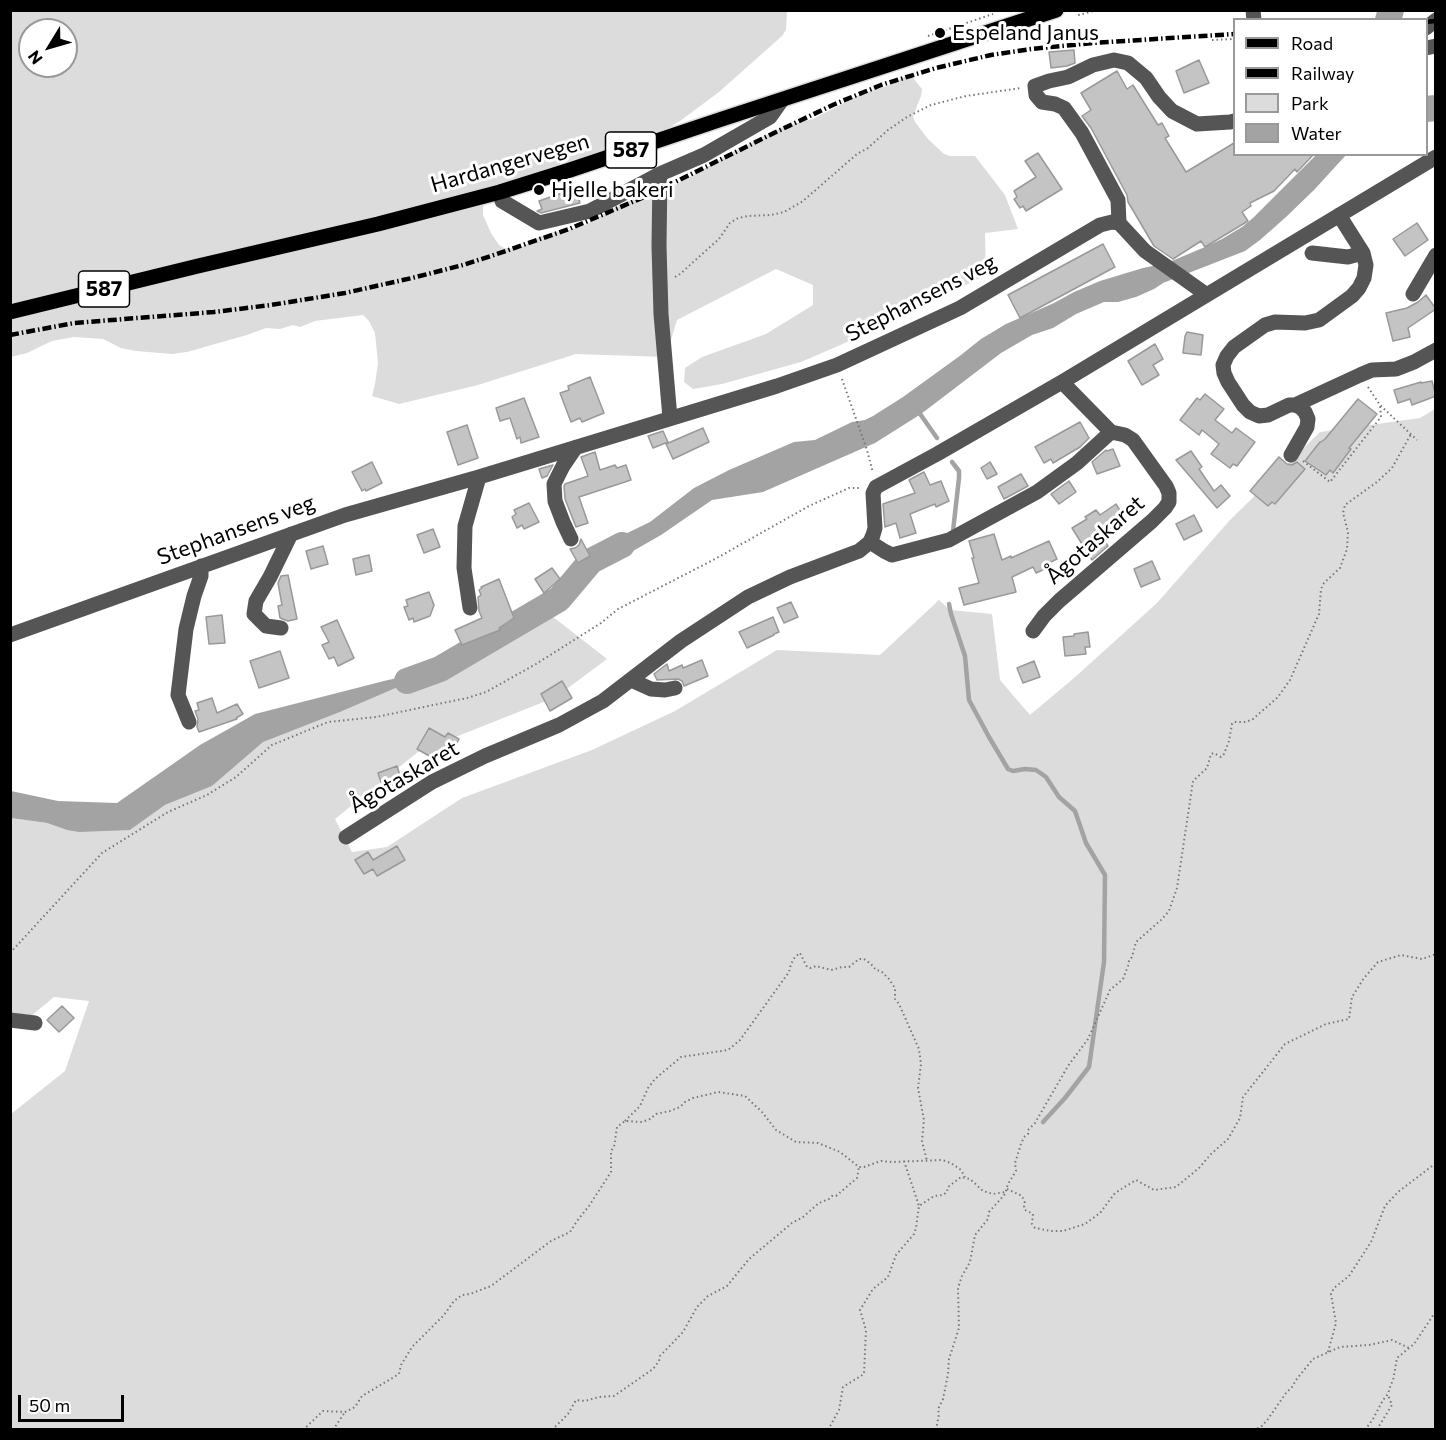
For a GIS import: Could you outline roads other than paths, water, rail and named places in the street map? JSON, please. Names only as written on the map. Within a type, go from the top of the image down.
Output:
[{"type":"main road","name":"Hardangervegen","points":[[10,312],[378,224],[500,192],[1050,11]]},
{"type":"street","points":[[1208,295],[1145,251],[1119,223],[1118,200],[1082,134],[1064,108],[1042,102],[1036,96],[1035,86],[1068,77],[1093,65],[1114,60],[1128,63],[1146,78],[1172,111],[1197,124],[1233,121]]},
{"type":"street","points":[[500,192],[502,201],[539,223],[590,211],[660,174],[704,155],[771,117],[782,100]]},
{"type":"street","points":[[1111,432],[1077,463],[1037,492],[949,540],[892,555],[870,542],[875,528],[873,493],[876,487],[1062,382],[1436,157]]},
{"type":"street","points":[[660,174],[661,314],[670,418]]},
{"type":"street","points":[[1339,215],[1363,253],[1366,265],[1364,278],[1359,288],[1352,296],[1319,320],[1305,323],[1275,322],[1265,325],[1234,347],[1227,356],[1224,373],[1243,405],[1250,412],[1259,416],[1268,415],[1372,370],[1396,369],[1436,350]]},
{"type":"street","name":"Stephansens veg","points":[[10,634],[361,510],[479,477],[777,386],[837,365],[960,308],[1100,225],[1119,223]]},
{"type":"street","points":[[1312,253],[1348,257],[1363,253]]},
{"type":"street","points":[[1413,294],[1436,255]]},
{"type":"street","name":"Ågotaskaret","points":[[1034,631],[1044,616],[1059,601],[1152,521],[1169,502],[1166,486],[1133,440],[1125,435],[1111,432],[1062,382]]},
{"type":"street","points":[[1291,455],[1307,427],[1308,419],[1305,412],[1295,405]]},
{"type":"street","points":[[571,538],[562,522],[555,501],[554,484],[576,447]]},
{"type":"street","points":[[470,608],[464,568],[465,526],[479,477]]},
{"type":"street","points":[[282,628],[266,626],[254,614],[256,601],[291,534]]},
{"type":"street","name":"Ågotaskaret","points":[[346,837],[432,782],[485,756],[559,725],[603,700],[655,659],[748,597],[790,577],[859,550],[870,542]]},
{"type":"street","points":[[189,722],[178,695],[186,629],[201,576],[201,566]]},
{"type":"street","points":[[631,680],[651,689],[675,688]]},
{"type":"street","name":"Ågotaskaret","points":[[448,763],[474,754],[485,756]]},
{"type":"street","points":[[10,1020],[35,1023]]},
{"type":"water","points":[[1315,156],[1345,156],[1286,217],[1245,251],[1163,283],[1136,297],[1118,302],[1104,302],[1076,314],[1053,328],[1032,335],[1001,353],[921,414],[875,443],[763,492],[712,500],[661,535],[612,563],[591,561],[602,548],[617,538],[650,522],[694,488],[729,470],[794,442],[815,440],[852,422],[873,416],[903,397],[981,339],[1006,324],[1100,281],[1167,263],[1205,247],[1242,227]]},
{"type":"water","points":[[440,669],[263,742],[212,786],[165,805],[130,830],[79,832],[47,823],[11,818],[11,791],[58,801],[117,803],[200,745],[255,714]]},
{"type":"waterway","points":[[1389,18],[1391,10]]},
{"type":"waterway","points":[[1428,109],[1436,108]]},
{"type":"waterway","points":[[918,411],[937,438]]},
{"type":"waterway","points":[[952,462],[959,471],[953,531]]},
{"type":"waterway","points":[[407,681],[440,669],[559,599],[591,561],[622,545]]},
{"type":"waterway","points":[[949,604],[965,656],[969,700],[989,737],[1008,769],[1013,771],[1036,770],[1046,777],[1059,797],[1075,811],[1086,843],[1105,875],[1104,962],[1089,1067],[1043,1122]]},
{"type":"railway","points":[[1428,22],[1436,21]]},
{"type":"railway","points":[[10,335],[74,323],[271,305],[345,293],[412,278],[463,265],[569,229],[651,194],[835,104],[881,85],[936,68],[991,55],[1031,49],[1233,34]]},
{"type":"place","name":"Espeland Janus","points":[[940,33]]},
{"type":"place","name":"Hjelle bakeri","points":[[539,190]]}]
